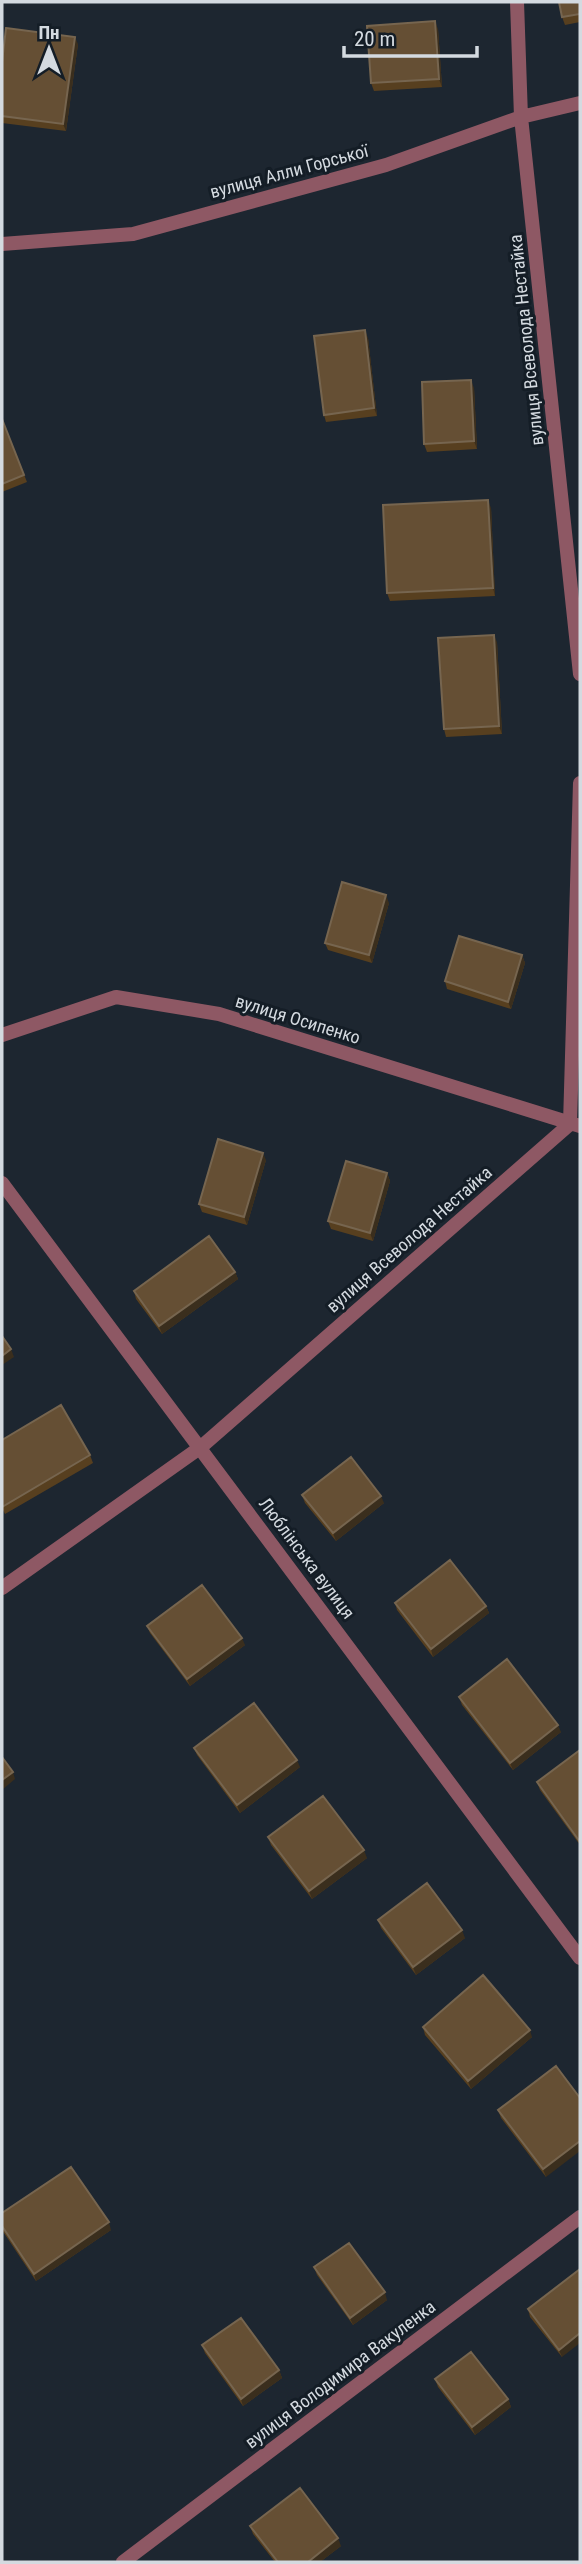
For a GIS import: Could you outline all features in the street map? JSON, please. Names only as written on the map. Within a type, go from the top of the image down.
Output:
[{"type":"street","name":"вулиця Всеволода Нестайка","points":[[517,2],[521,117],[580,674]]},
{"type":"street","name":"вулиця Алли Горської","points":[[2,244],[133,234],[386,165],[521,117],[580,103]]},
{"type":"street","points":[[575,1125],[580,783]]},
{"type":"street","name":"вулиця Осипенко","points":[[2,1035],[116,997],[219,1014],[575,1125]]},
{"type":"street","name":"вулиця Всеволода Нестайка","points":[[2,1588],[201,1447],[575,1125]]},
{"type":"street","name":"Люблінська вулиця","points":[[2,1183],[580,1958]]},
{"type":"street","name":"вулиця Володимира Вакуленка","points":[[123,2562],[580,2217]]},
{"type":"building","points":[[559,2],[580,2],[580,14],[562,17]]},
{"type":"building","points":[[435,21],[439,79],[371,83],[367,26]]},
{"type":"building","points":[[6,28],[75,37],[63,124],[2,116],[2,62]]},
{"type":"building","points":[[365,330],[374,408],[324,415],[314,336]]},
{"type":"building","points":[[471,380],[474,441],[424,444],[422,382]]},
{"type":"building","points":[[2,419],[24,475],[2,484]]},
{"type":"building","points":[[488,500],[493,588],[387,593],[383,505]]},
{"type":"building","points":[[494,635],[499,726],[444,729],[438,638]]},
{"type":"building","points":[[342,882],[386,895],[369,955],[325,943]]},
{"type":"building","points":[[459,936],[522,955],[508,1002],[445,981]]},
{"type":"building","points":[[218,1139],[263,1153],[244,1217],[199,1204]]},
{"type":"building","points":[[346,1161],[387,1173],[370,1233],[328,1221]]},
{"type":"building","points":[[209,1236],[235,1272],[159,1326],[134,1291]]},
{"type":"building","points":[[2,1336],[11,1349],[2,1356]]},
{"type":"building","points":[[61,1405],[90,1455],[2,1507],[2,1440]]},
{"type":"building","points":[[351,1457],[381,1496],[333,1533],[302,1495]]},
{"type":"building","points":[[450,1560],[486,1606],[431,1649],[395,1603]]},
{"type":"building","points":[[202,1585],[242,1638],[187,1679],[147,1626]]},
{"type":"building","points":[[507,1659],[558,1725],[510,1763],[459,1697]]},
{"type":"building","points":[[254,1703],[297,1760],[237,1805],[194,1748]]},
{"type":"building","points":[[580,1750],[580,1842],[537,1782]]},
{"type":"building","points":[[2,1757],[13,1772],[2,1780]]},
{"type":"building","points":[[323,1796],[364,1850],[309,1891],[268,1837]]},
{"type":"building","points":[[427,1883],[462,1930],[413,1967],[378,1920]]},
{"type":"building","points":[[483,1975],[530,2030],[468,2081],[423,2027]]},
{"type":"building","points":[[556,2066],[580,2098],[580,2141],[543,2169],[498,2110]]},
{"type":"building","points":[[71,2167],[109,2222],[34,2274],[2,2226],[2,2213]]},
{"type":"building","points":[[349,2243],[385,2292],[350,2318],[314,2267]]},
{"type":"building","points":[[580,2269],[580,2333],[559,2350],[528,2309]]},
{"type":"building","points":[[241,2318],[279,2370],[241,2399],[202,2345]]},
{"type":"building","points":[[471,2352],[508,2399],[472,2427],[435,2379]]},
{"type":"building","points":[[300,2488],[338,2538],[308,2562],[278,2562],[250,2526]]}]
